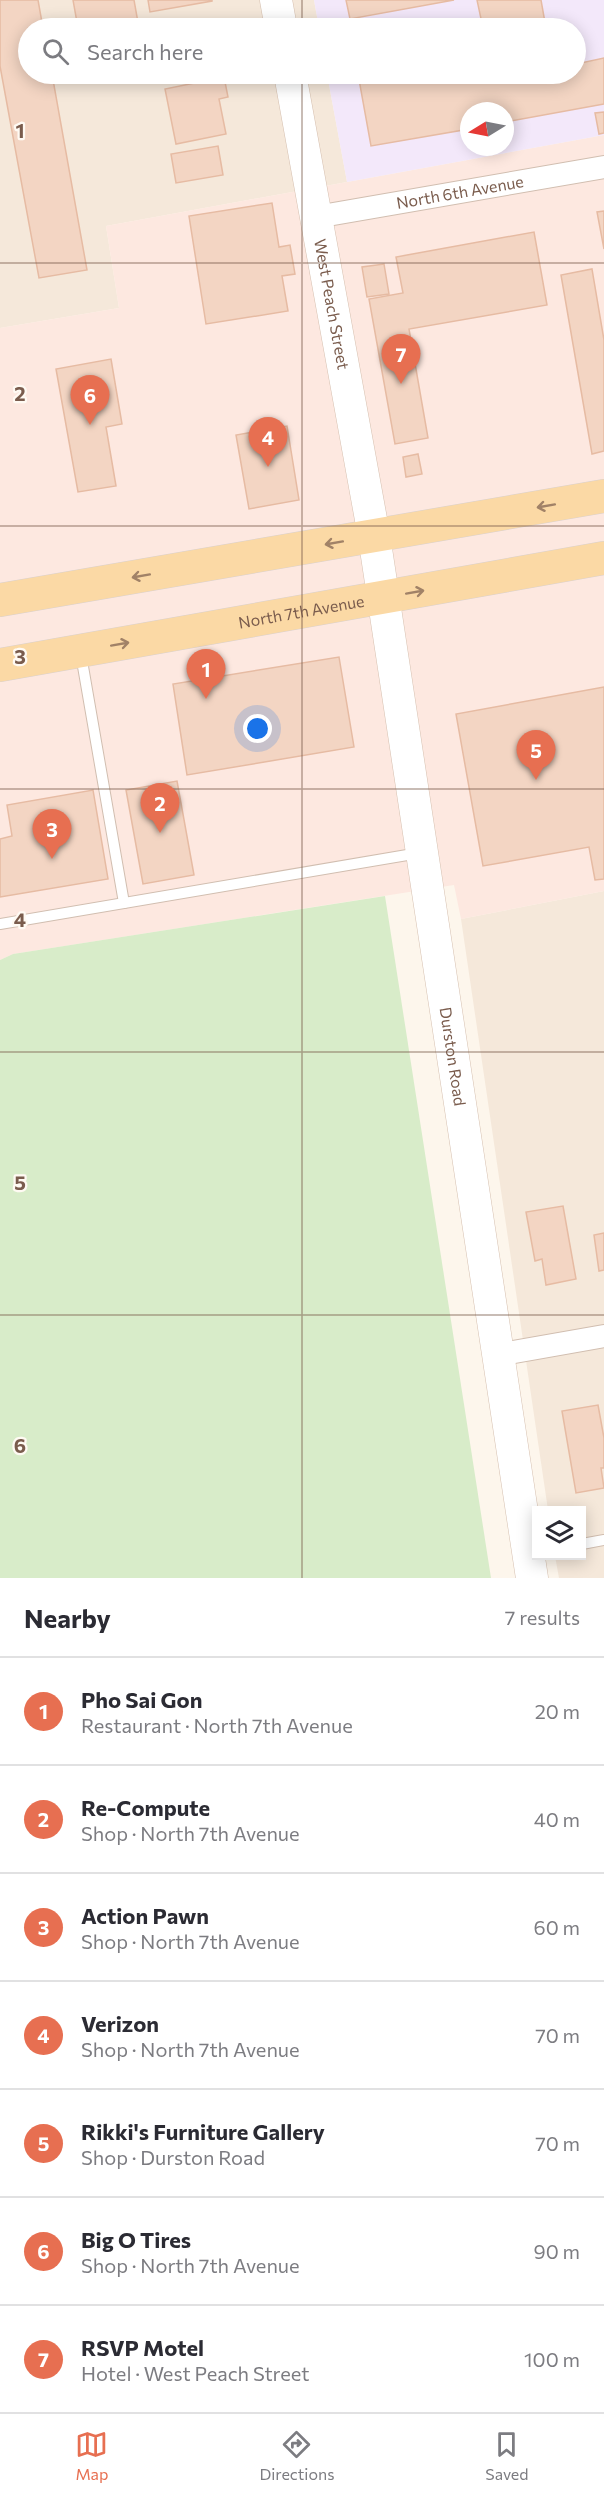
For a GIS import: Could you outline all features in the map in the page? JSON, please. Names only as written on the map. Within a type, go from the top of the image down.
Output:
[{"type":"main road","points":[[276,0],[279,18]]},
{"type":"main road","name":"West Peach Street","points":[[292,84],[374,536]]},
{"type":"main road","points":[[0,600],[604,496]]},
{"type":"main road","name":"Durston Road","points":[[374,536],[497,1355],[532,1561]]},
{"type":"main road","name":"North 7th Avenue","points":[[0,664],[604,558]]},
{"type":"street","name":"North 6th Avenue","points":[[316,217],[604,167]]},
{"type":"street","points":[[497,1355],[604,1336]]},
{"type":"lane","points":[[81,650],[124,903]]},
{"type":"lane","points":[[0,924],[422,852]]},
{"type":"lane","points":[[586,1543],[604,1540]]},
{"type":"shaded area","points":[[0,0],[314,0],[317,18],[18,18],[18,84],[329,84],[347,182],[106,226],[119,308],[0,328]]},
{"type":"shaded area","points":[[314,0],[604,0],[604,135],[514,151],[514,102],[460,102],[460,156],[489,156],[347,182],[329,84],[586,84],[586,18],[317,18]]},
{"type":"shaded area","points":[[604,135],[604,891],[461,919],[454,885],[13,954],[0,960],[0,328],[119,308],[106,226],[489,156],[514,156],[514,151]]},
{"type":"shaded area","points":[[604,891],[604,1578],[559,1578],[556,1560],[586,1560],[586,1506],[547,1506],[461,919]]},
{"type":"green space","points":[[385,896],[491,1578],[0,1578],[0,960],[13,954]]},
{"type":"building","points":[[0,0],[38,0],[41,18],[18,18],[18,84],[54,84],[87,270],[39,278],[0,66]]},
{"type":"building","points":[[73,0],[134,0],[137,18],[76,18]]},
{"type":"building","points":[[148,0],[212,0],[212,1],[150,12]]},
{"type":"building","points":[[346,0],[454,0],[355,18],[350,18]]},
{"type":"building","points":[[477,0],[541,0],[544,18],[481,18]]},
{"type":"building","points":[[604,58],[604,104],[514,120],[514,102],[460,102],[460,131],[371,146],[360,84],[586,84],[586,62]]},
{"type":"building","points":[[190,84],[225,84],[228,97],[219,99],[226,134],[176,144],[165,89]]},
{"type":"building","points":[[604,112],[604,133],[599,134],[595,113]]},
{"type":"building","points":[[218,146],[223,175],[176,183],[171,154]]},
{"type":"building","points":[[272,203],[279,247],[290,245],[295,274],[282,276],[288,311],[206,324],[189,216]]},
{"type":"building","points":[[604,211],[604,249],[597,212]]},
{"type":"building","points":[[534,232],[547,305],[409,329],[428,438],[395,444],[369,299],[403,293],[396,257]]},
{"type":"building","points":[[384,264],[389,294],[367,297],[362,267]]},
{"type":"building","points":[[592,269],[604,340],[604,451],[592,454],[561,275]]},
{"type":"building","points":[[111,359],[122,424],[106,427],[116,486],[78,492],[56,369]]},
{"type":"building","points":[[287,426],[299,500],[249,509],[236,435]]},
{"type":"building","points":[[418,454],[422,474],[406,477],[403,457]]},
{"type":"building","points":[[339,657],[354,747],[187,775],[173,684]]},
{"type":"building","points":[[604,687],[604,879],[595,880],[589,847],[483,866],[456,714]]},
{"type":"building","points":[[177,781],[194,875],[143,884],[126,790]]},
{"type":"building","points":[[93,790],[108,879],[0,897],[0,839],[12,836],[7,805]]},
{"type":"building","points":[[563,1206],[576,1279],[546,1285],[542,1259],[535,1261],[526,1212]]},
{"type":"building","points":[[604,1233],[604,1270],[599,1271],[594,1235]]},
{"type":"building","points":[[598,1405],[604,1438],[604,1468],[601,1468],[604,1488],[576,1493],[562,1411]]},
{"type":"place","name":"RSVP Motel","points":[[401,384]]},
{"type":"place","name":"Big O Tires","points":[[90,425]]},
{"type":"place","name":"Verizon","points":[[268,467]]},
{"type":"place","name":"Pho Sai Gon","points":[[206,699]]},
{"type":"place","name":"Rikki's Furniture Gallery","points":[[536,780]]},
{"type":"place","name":"Re-Compute","points":[[160,833]]},
{"type":"place","name":"Action Pawn","points":[[52,859]]}]
